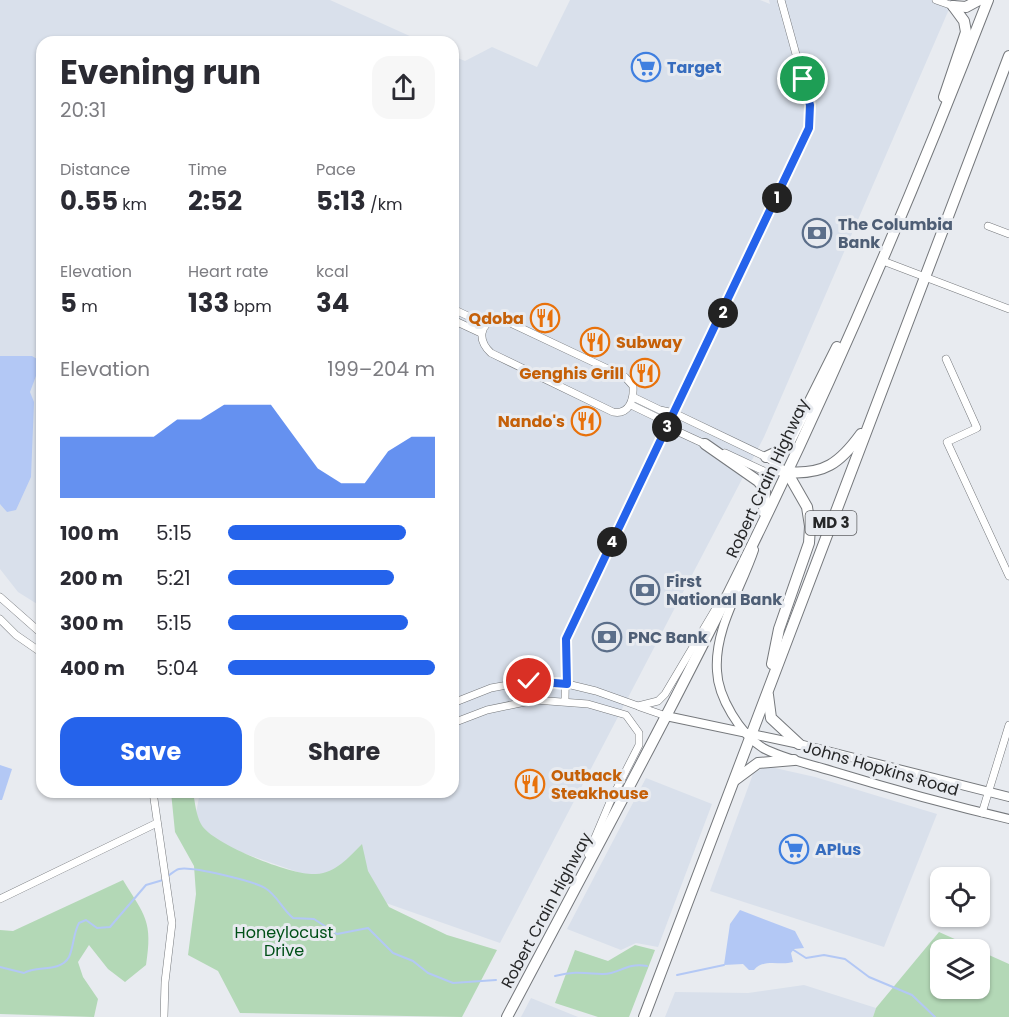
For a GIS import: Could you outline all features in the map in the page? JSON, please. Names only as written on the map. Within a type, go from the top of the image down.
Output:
[{"type":"highway","points":[[953,6],[966,6],[979,0]]},
{"type":"highway","name":"Robert Crain Highway","points":[[507,1017],[666,716],[787,472],[883,261],[988,0]]},
{"type":"highway","points":[[933,140],[951,72],[966,32],[964,21],[953,6]]},
{"type":"highway","name":"MD 3","points":[[644,1017],[1009,56]]},
{"type":"highway","points":[[766,457],[787,447],[826,366],[864,303]]},
{"type":"highway","points":[[787,472],[810,474],[829,466],[848,453],[870,421]]},
{"type":"highway","points":[[705,444],[758,481],[765,489],[766,501],[761,526]]},
{"type":"highway","points":[[787,472],[807,507],[810,526],[809,543],[779,629],[768,691],[771,718],[799,744]]},
{"type":"highway","points":[[735,780],[758,763],[767,760],[794,759]]},
{"type":"street","points":[[565,701],[566,639],[809,128],[810,105],[781,0]]},
{"type":"street","points":[[936,0],[953,6]]},
{"type":"street","points":[[988,226],[1009,234]]},
{"type":"street","points":[[883,261],[1009,309]]},
{"type":"street","points":[[459,312],[485,324]]},
{"type":"street","points":[[497,319],[504,320],[625,377],[633,386],[632,401],[625,411],[613,412],[491,353],[484,346],[481,333],[485,324],[497,319]]},
{"type":"street","points":[[459,323],[481,333]]},
{"type":"street","points":[[946,359],[977,428],[947,442],[1009,576]]},
{"type":"street","points":[[632,401],[674,413],[766,457],[787,472]]},
{"type":"street","points":[[632,401],[668,427],[766,472],[787,472]]},
{"type":"street","name":"Johns Hopkins Road","points":[[761,526],[744,580],[719,641],[717,671],[721,694],[733,718],[761,747],[794,759],[1009,819]]},
{"type":"street","points":[[638,706],[658,701],[665,694],[744,562]]},
{"type":"street","points":[[0,597],[36,629]]},
{"type":"street","points":[[0,619],[16,635],[36,649]]},
{"type":"street","points":[[459,701],[491,688],[529,681],[567,684],[596,691],[666,716]]},
{"type":"street","points":[[459,721],[510,704],[535,700],[565,701],[626,715],[639,733],[639,745],[610,802],[573,891]]},
{"type":"street","name":"Johns Hopkins Road","points":[[666,716],[713,724],[750,735],[799,744],[1009,797]]},
{"type":"street","points":[[982,813],[1009,725]]},
{"type":"street","points":[[154,798],[172,923],[164,1017]]},
{"type":"street","points":[[0,899],[157,824]]},
{"type":"shaded area","points":[[0,0],[330,0],[410,36],[36,36],[36,603],[18,592],[0,569]]},
{"type":"shaded area","points":[[570,0],[760,0],[770,4],[769,0],[953,0],[764,437],[500,943],[192,835],[199,798],[459,798],[459,58],[465,61],[492,47],[537,67]]},
{"type":"shaded area","points":[[766,766],[815,777],[937,814],[884,947],[710,891],[753,774]]},
{"type":"shaded area","points":[[646,778],[712,804],[658,947],[636,943],[621,950],[567,929]]},
{"type":"shaded area","points":[[804,985],[876,1008],[873,1017],[665,1017],[675,992],[748,993]]},
{"type":"shaded area","points":[[531,998],[578,1017],[521,1017]]},
{"type":"green space","name":"Honeylocust Drive","points":[[172,798],[194,798],[201,824],[208,832],[236,849],[290,870],[316,874],[330,871],[342,864],[362,844],[368,871],[389,907],[447,935],[497,950],[462,1017],[240,1013],[218,971],[188,955],[196,894],[194,866],[175,832]]},
{"type":"green space","points":[[123,880],[142,911],[148,928],[146,965],[125,982],[108,969],[89,945],[78,962],[83,977],[98,999],[94,1017],[0,1014],[0,930],[13,931]]},
{"type":"green space","points":[[939,932],[955,939],[933,939]]},
{"type":"green space","points":[[930,943],[930,999],[990,999],[990,955],[1009,964],[1009,1017],[873,1017],[876,1008]]},
{"type":"green space","points":[[635,945],[655,950],[629,1017],[598,1017],[555,1003],[575,950],[608,961]]},
{"type":"water","points":[[0,356],[32,356],[36,358],[36,376],[30,392],[34,402],[31,477],[16,510],[7,512],[0,504]]},
{"type":"water","points":[[0,765],[12,769],[2,800],[0,800]]},
{"type":"water","points":[[740,910],[795,931],[804,948],[794,949],[791,953],[793,962],[762,964],[754,970],[749,970],[743,964],[724,965],[730,924]]},
{"type":"waterway","points":[[168,876],[178,870],[186,869],[209,872],[258,885],[269,891],[293,918],[314,919],[337,934],[368,928],[393,953],[413,961],[428,973],[453,983],[496,980]]},
{"type":"waterway","points":[[0,967],[24,973],[60,965],[69,957],[79,923],[86,920],[97,928],[110,927],[146,885],[163,880]]},
{"type":"waterway","points":[[792,949],[806,958],[824,955],[845,959],[869,977],[912,995],[935,1017]]},
{"type":"waterway","points":[[677,975],[724,965]]},
{"type":"waterway","points":[[555,976],[574,973],[608,974],[628,967],[647,966]]},
{"type":"place","name":"Target","points":[[646,67]]},
{"type":"place","name":"The Columbia Bank","points":[[817,233]]},
{"type":"place","name":"Qdoba","points":[[545,318]]},
{"type":"place","name":"Subway","points":[[595,342]]},
{"type":"place","name":"Genghis Grill","points":[[645,373]]},
{"type":"place","name":"Nando's","points":[[586,421]]},
{"type":"place","name":"First National Bank","points":[[645,590]]},
{"type":"place","name":"PNC Bank","points":[[607,637]]},
{"type":"place","name":"Outback Steakhouse","points":[[530,784]]},
{"type":"place","name":"APlus","points":[[794,849]]},
{"type":"route","points":[[529,681],[567,684],[566,639],[809,128],[810,105],[803,79]]}]
